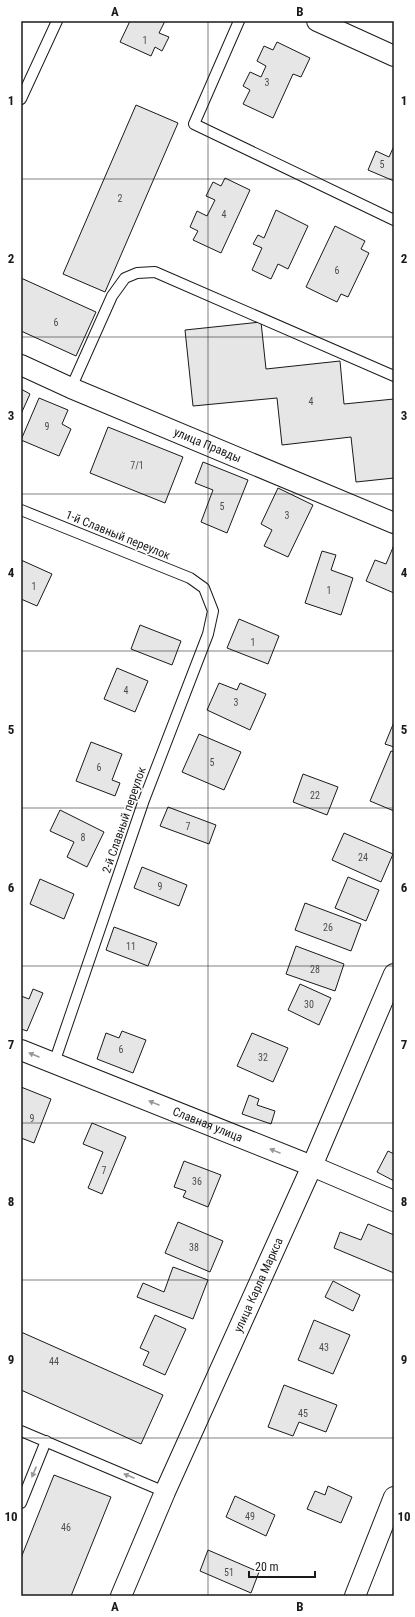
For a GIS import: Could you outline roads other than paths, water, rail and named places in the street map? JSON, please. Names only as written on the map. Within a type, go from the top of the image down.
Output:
[{"type":"street","points":[[317,21],[394,56]]},
{"type":"street","name":"улица Правды","points":[[21,365],[71,388],[394,523]]},
{"type":"street","name":"улица Карла Маркса","points":[[121,1596],[165,1492],[312,1166],[394,974]]},
{"type":"street","name":"Славная улица","points":[[21,1050],[312,1166],[394,1201]]},
{"type":"street","points":[[355,1596],[394,1497]]},
{"type":"lane","points":[[21,99],[57,21]]},
{"type":"lane","points":[[239,21],[194,124],[394,220]]},
{"type":"lane","points":[[71,388],[112,296],[125,278],[137,273],[155,272],[394,376]]},
{"type":"lane","name":"1-й Славный переулок","points":[[21,510],[190,578],[204,588]]},
{"type":"lane","name":"2-й Славный переулок","points":[[54,1063],[144,800],[208,634],[213,611],[204,588]]},
{"type":"lane","points":[[21,1431],[165,1492]]},
{"type":"lane","points":[[21,1503],[46,1441]]}]
